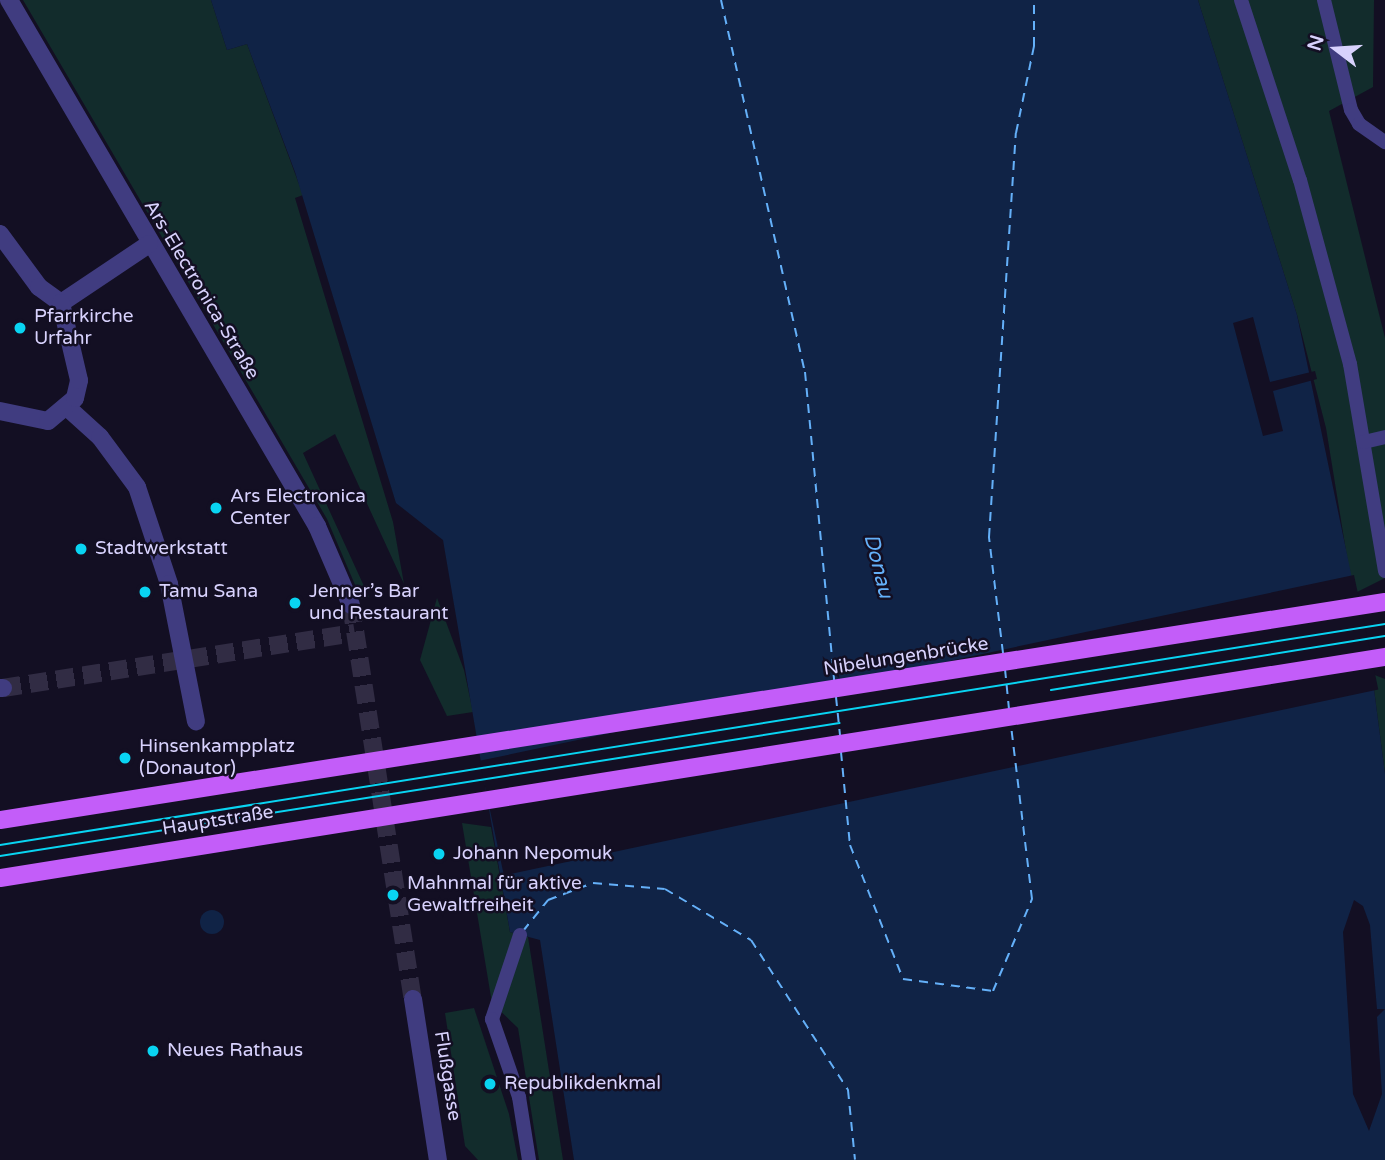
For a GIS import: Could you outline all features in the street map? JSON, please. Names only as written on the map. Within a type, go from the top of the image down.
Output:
[{"type":"main road","name":"Nibelungenbrücke","points":[[434,754],[1385,602]]},
{"type":"main road","name":"Hauptstraße","points":[[0,878],[1385,657]]},
{"type":"main road","name":"Hauptstraße","points":[[0,820],[434,754]]},
{"type":"street","name":"Ars-Electronica-Straße","points":[[9,0],[149,244],[317,526],[351,605]]},
{"type":"street","points":[[0,234],[39,287],[61,303],[79,380],[68,408],[36,422],[0,411]]},
{"type":"street","points":[[61,303],[149,244]]},
{"type":"street","points":[[68,408],[100,437],[137,487],[169,584],[196,721]]},
{"type":"street","name":"Flußgasse","points":[[413,999],[438,1160]]},
{"type":"lane","points":[[1241,0],[1326,270],[1364,442],[1385,571]]},
{"type":"lane","points":[[1325,0],[1351,110],[1359,124],[1385,142]]},
{"type":"lane","points":[[1364,442],[1385,436]]},
{"type":"lane","points":[[520,935],[492,1019],[519,1097],[529,1160]]},
{"type":"green space","points":[[23,0],[211,0],[227,50],[247,44],[303,195],[295,198],[393,522],[404,584],[335,434],[303,453],[369,597],[361,599],[327,519]]},
{"type":"green space","points":[[1198,0],[1374,0],[1373,87],[1329,111],[1385,338],[1385,578],[1353,594],[1326,428],[1297,315]]},
{"type":"green space","points":[[437,598],[464,670],[473,712],[447,716],[420,660]]},
{"type":"green space","points":[[1372,674],[1385,679],[1385,774]]},
{"type":"green space","points":[[462,823],[491,827],[510,932],[528,937],[563,1160],[539,1160],[518,1028],[492,1003]]},
{"type":"green space","points":[[474,1008],[509,1114],[518,1160],[478,1160],[465,1146],[445,1013]]},
{"type":"water","name":"Donau","points":[[211,0],[1198,0],[1297,315],[1372,674],[1385,774],[1385,1160],[574,1160],[540,940],[510,932],[443,540],[396,503],[295,172],[247,44],[227,50]]},
{"type":"water","points":[[212,910],[221,913],[224,922],[221,931],[212,934],[203,931],[200,922],[203,913]]},
{"type":"pier","points":[[1253,317],[1270,382],[1315,371],[1317,379],[1273,391],[1283,431],[1263,436],[1233,323]]},
{"type":"pier","points":[[1354,575],[1378,689],[504,875],[480,761]]},
{"type":"pier","points":[[1354,900],[1363,906],[1370,925],[1377,1009],[1385,1009],[1377,1017],[1382,1094],[1369,1131],[1353,1094],[1343,932]]},
{"type":"ferry route","points":[[721,0],[805,372],[834,681]]},
{"type":"ferry route","points":[[1003,653],[989,537],[1016,133],[1034,46],[1034,0]]},
{"type":"ferry route","points":[[1005,669],[1009,709]]},
{"type":"ferry route","points":[[836,697],[840,736]]},
{"type":"ferry route","points":[[841,752],[850,845],[903,979],[993,991],[1032,899],[1011,725]]},
{"type":"ferry route","points":[[523,931],[548,900],[593,883],[665,889],[751,940],[848,1090],[855,1160]]},
{"type":"tunnel","points":[[351,605],[413,999]]},
{"type":"tunnel","points":[[3,688],[355,633]]},
{"type":"tram line","points":[[0,845],[1385,624]]},
{"type":"tram line","points":[[1051,690],[1385,636]]},
{"type":"tram line","points":[[0,856],[840,723]]},
{"type":"place","name":"Pfarrkirche Urfahr","points":[[20,328]]},
{"type":"place","name":"Ars Electronica Center","points":[[216,508]]},
{"type":"place","name":"Stadtwerkstatt","points":[[81,549]]},
{"type":"place","name":"Tamu Sana","points":[[145,592]]},
{"type":"place","name":"Jenner’s Bar und Restaurant","points":[[295,603]]},
{"type":"place","name":"Hinsenkampplatz (Donautor)","points":[[125,758]]},
{"type":"place","name":"Johann Nepomuk","points":[[439,854]]},
{"type":"place","name":"Mahnmal für aktive Gewaltfreiheit","points":[[393,895]]},
{"type":"place","name":"Neues Rathaus","points":[[153,1051]]},
{"type":"place","name":"Republikdenkmal","points":[[490,1084]]}]
